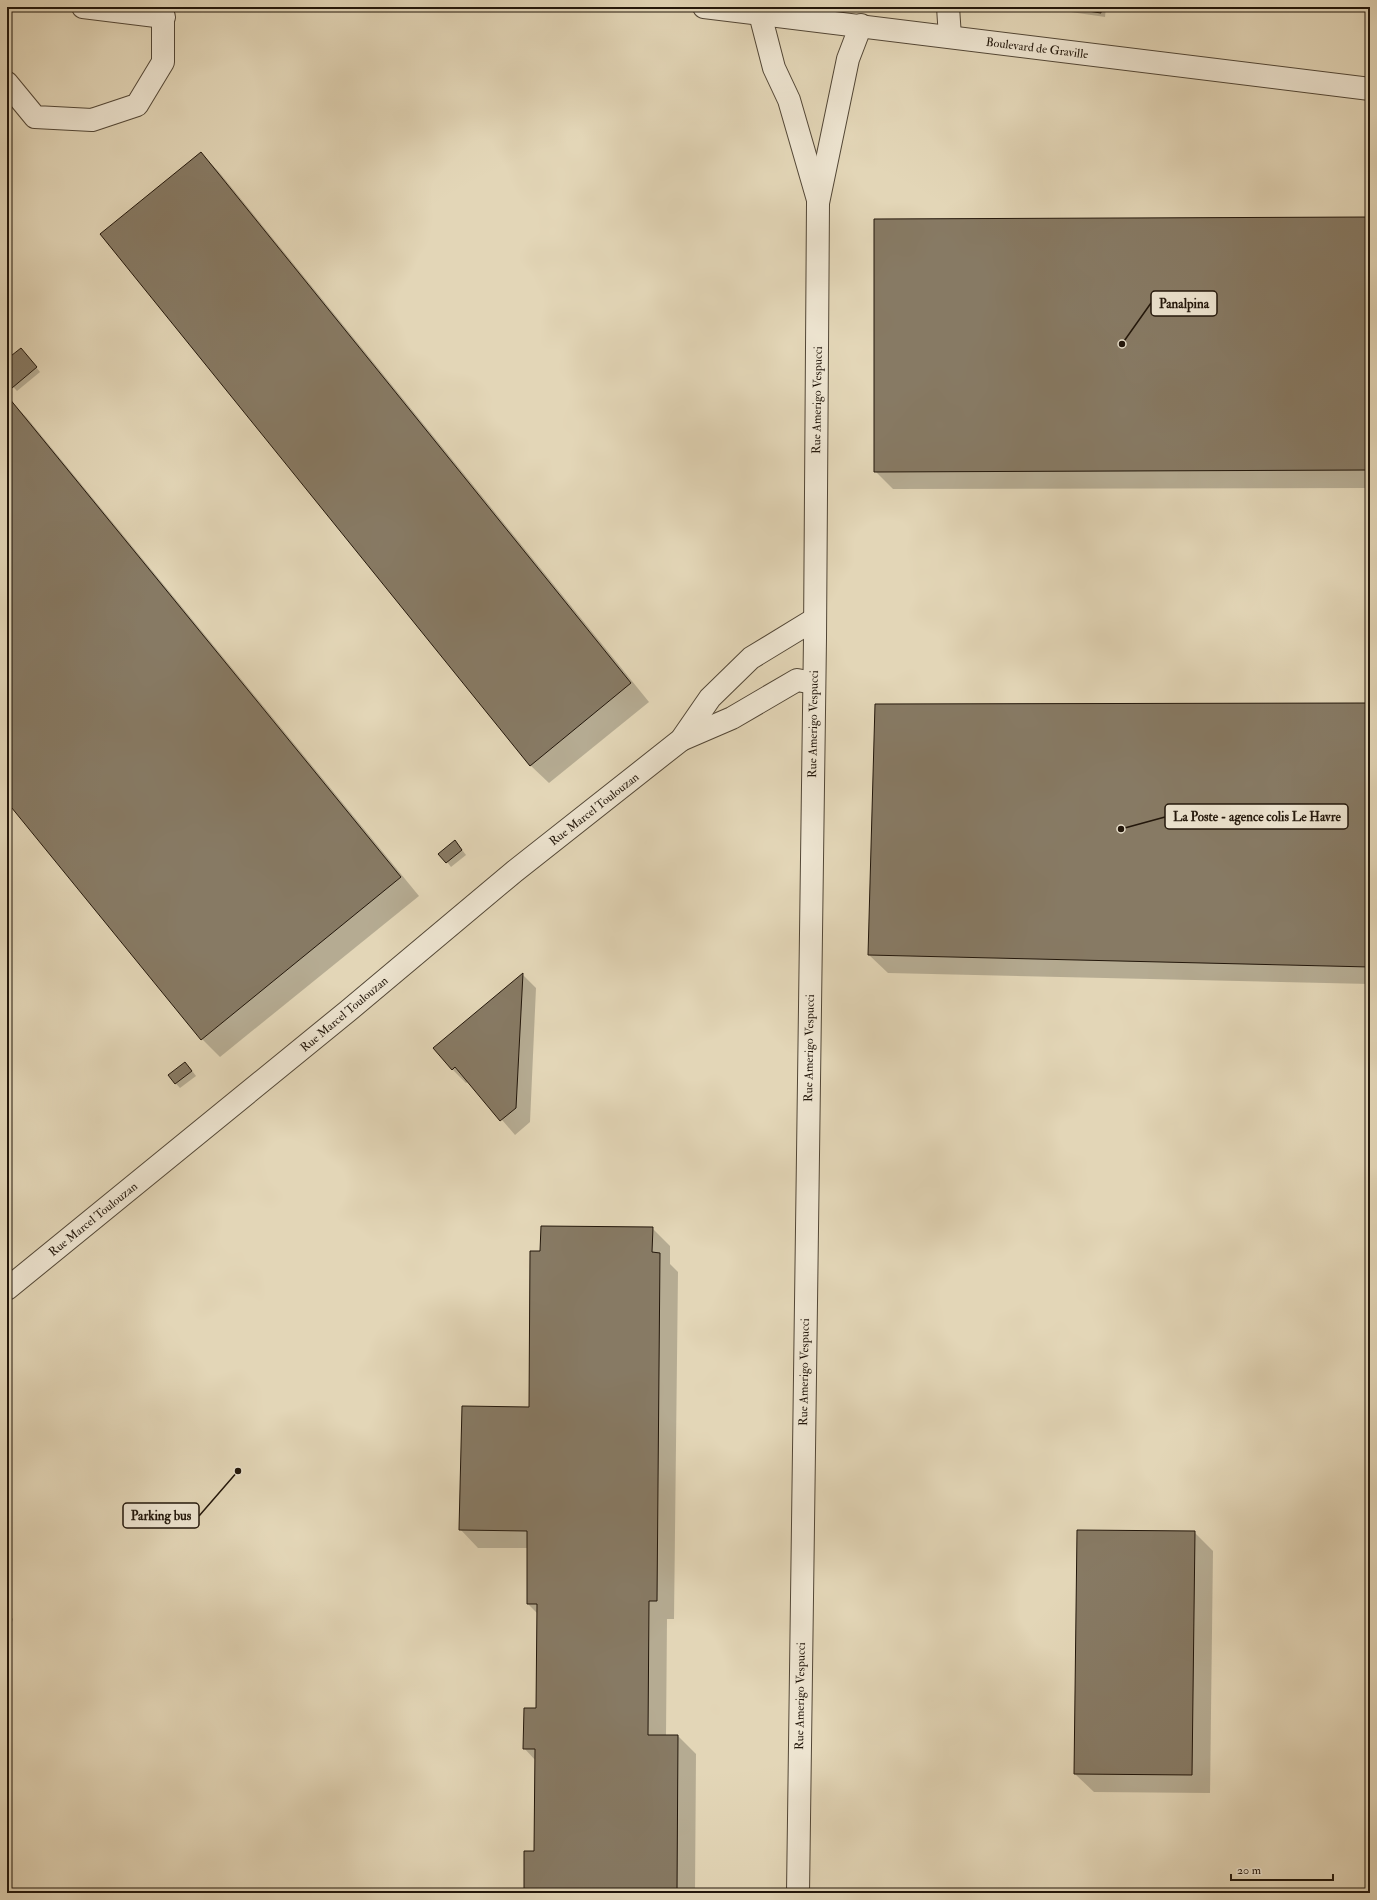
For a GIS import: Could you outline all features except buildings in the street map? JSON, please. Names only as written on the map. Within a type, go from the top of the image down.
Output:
[{"type":"street","points":[[7,83],[35,117],[92,120],[137,105],[163,62],[163,12],[83,7]]},
{"type":"street","name":"Boulevard de Graville","points":[[704,7],[861,25],[1370,89]]},
{"type":"street","points":[[948,7],[950,37]]},
{"type":"street","name":"Rue Amerigo Vespucci","points":[[760,14],[774,68],[789,100],[818,203]]},
{"type":"street","name":"Rue Amerigo Vespucci","points":[[798,1893],[815,619],[818,203],[848,59],[861,25]]},
{"type":"street","name":"Rue Marcel Toulouzan","points":[[681,740],[710,698],[751,658],[815,619]]},
{"type":"street","name":"Rue Marcel Toulouzan","points":[[7,1289],[348,1011],[515,871],[681,740],[732,718],[797,680],[814,683]]},
{"type":"place","name":"Panalpina","points":[[1122,344]]},
{"type":"place","name":"La Poste - agence colis Le Havre","points":[[1121,829]]},
{"type":"place","name":"Parking bus","points":[[238,1471]]}]
